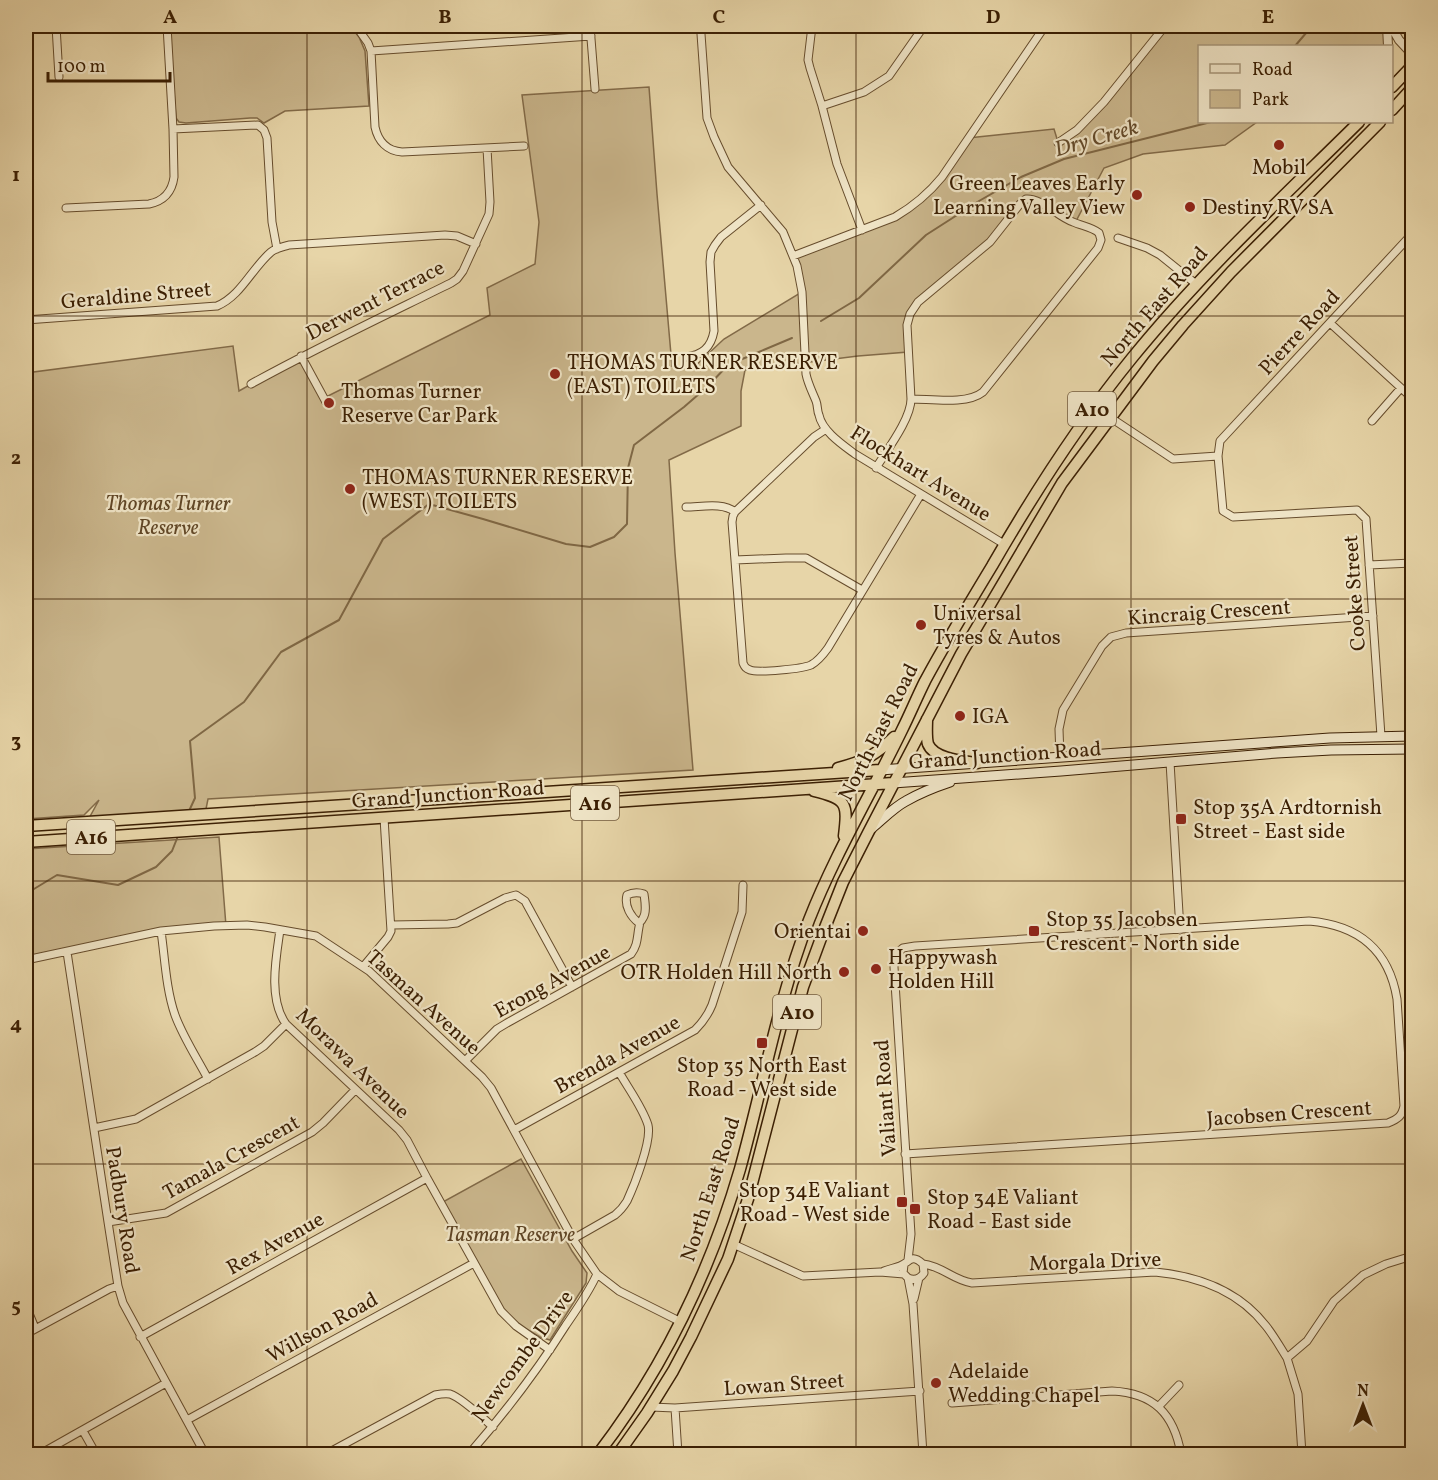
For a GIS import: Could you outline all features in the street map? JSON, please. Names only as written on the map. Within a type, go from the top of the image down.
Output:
[{"type":"highway","points":[[1393,86],[1413,66]]},
{"type":"highway","points":[[1393,109],[1413,88]]},
{"type":"highway","name":"North East Road","points":[[598,1455],[646,1387],[681,1322],[710,1255],[739,1172],[792,970],[811,916],[842,845],[927,677],[1043,479],[1088,414],[1131,359],[1196,284],[1358,123]]},
{"type":"highway","name":"North East Road","points":[[618,1455],[673,1371],[692,1337],[728,1259],[756,1172],[804,987],[824,930],[868,833],[961,654],[1062,483],[1153,361],[1221,283],[1379,123]]},
{"type":"highway","points":[[1197,309],[1196,284],[1208,287],[1221,283]]},
{"type":"highway","points":[[1011,568],[1008,551],[1004,544],[1019,542],[1030,535]]},
{"type":"highway","points":[[928,716],[928,740],[934,752],[941,756],[977,763]]},
{"type":"highway","points":[[809,775],[863,761],[876,753],[902,729]]},
{"type":"highway","name":"Grand Junction Road","points":[[26,826],[880,770]]},
{"type":"highway","points":[[678,783],[679,797]]},
{"type":"highway","name":"Grand Junction Road","points":[[26,842],[893,783]]},
{"type":"highway","points":[[806,789],[832,795],[845,806],[846,817],[842,845]]},
{"type":"highway","points":[[383,802],[384,818]]},
{"type":"highway","points":[[710,1255],[733,1244],[727,1232],[725,1216]]},
{"type":"highway","points":[[622,1423],[636,1412],[651,1407],[646,1387]]},
{"type":"main road","points":[[1380,750],[1381,736]]},
{"type":"main road","name":"Grand Junction Road","points":[[880,770],[1329,738],[1413,736]]},
{"type":"main road","points":[[1170,749],[1170,762]]},
{"type":"main road","name":"Grand Junction Road","points":[[893,783],[1299,752],[1413,749]]},
{"type":"main road","points":[[1060,758],[1060,771]]},
{"type":"main road","points":[[868,833],[906,801],[930,789],[961,778]]},
{"type":"street","points":[[56,26],[59,77]]},
{"type":"street","points":[[66,208],[157,202],[166,196],[172,187],[174,181],[173,129],[167,26]]},
{"type":"street","points":[[356,26],[371,51],[377,134],[382,142],[393,150],[398,152],[524,146]]},
{"type":"street","points":[[590,26],[595,89]]},
{"type":"street","name":"Flockhart Avenue","points":[[702,26],[708,122],[728,167],[783,232],[793,256],[802,294],[808,384],[817,404],[818,414],[826,429],[845,447],[876,468],[1004,544]]},
{"type":"street","points":[[812,26],[809,63],[837,164],[862,230]]},
{"type":"street","points":[[822,106],[875,86],[889,75],[924,26]]},
{"type":"street","points":[[793,256],[895,217],[936,184],[1045,26]]},
{"type":"street","points":[[1058,143],[1077,130],[1104,102],[1165,26]]},
{"type":"street","points":[[1388,45],[1389,26]]},
{"type":"street","points":[[1389,26],[1413,54]]},
{"type":"street","points":[[371,51],[591,36]]},
{"type":"street","points":[[173,129],[258,124],[263,128],[266,135],[272,222],[277,249],[294,244],[445,234],[476,244]]},
{"type":"street","name":"Derwent Terrace","points":[[250,384],[451,283],[461,274],[490,209],[487,148]]},
{"type":"street","points":[[876,468],[909,412],[911,399],[908,321],[918,302],[990,242],[1026,199],[1037,201],[1063,218],[1096,231],[1100,237],[1100,246],[980,395],[966,400],[911,399]]},
{"type":"street","points":[[686,357],[695,356],[704,351],[714,331],[710,262],[713,248],[726,233],[760,205]]},
{"type":"street","name":"Pierre Road","points":[[1218,456],[1220,441],[1413,234]]},
{"type":"street","points":[[1118,238],[1160,255],[1196,284]]},
{"type":"street","points":[[1406,241],[1413,248]]},
{"type":"street","name":"Geraldine Street","points":[[26,320],[217,306],[229,300],[269,254],[277,249]]},
{"type":"street","points":[[1330,323],[1413,398]]},
{"type":"street","points":[[302,356],[326,402]]},
{"type":"street","points":[[1372,421],[1401,388]]},
{"type":"street","points":[[1111,418],[1173,459],[1218,456]]},
{"type":"street","points":[[826,429],[806,445],[733,516],[741,658],[746,668],[752,670],[797,669],[815,663],[828,648],[921,494]]},
{"type":"street","name":"Cooke Street","points":[[1218,456],[1223,511],[1233,517],[1357,510],[1366,519],[1381,736]]},
{"type":"street","points":[[686,507],[722,506],[735,512]]},
{"type":"street","points":[[735,560],[806,558],[862,590]]},
{"type":"street","points":[[1369,565],[1413,563]]},
{"type":"street","name":"Kincraig Crescent","points":[[1060,758],[1059,729],[1063,710],[1102,646],[1111,637],[1126,633],[1373,616]]},
{"type":"street","points":[[1170,762],[1180,930]]},
{"type":"street","points":[[363,967],[388,937],[392,925],[384,818]]},
{"type":"street","name":"Brenda Avenue","points":[[514,1130],[695,1030],[707,1017],[712,1005],[742,912],[743,885]]},
{"type":"street","points":[[392,925],[457,922],[516,895],[525,901],[572,987]]},
{"type":"street","name":"Jacobsen Crescent","points":[[894,959],[903,948],[915,946],[1310,921],[1333,925],[1346,929],[1374,948],[1385,963],[1394,984],[1404,1106],[1399,1118],[1378,1124],[905,1154]]},
{"type":"street","name":"Erong Avenue","points":[[466,1060],[497,1029],[631,954],[638,941],[639,923]]},
{"type":"street","name":"Tasman Avenue","points":[[26,960],[161,931],[214,926],[247,925],[316,936],[369,971],[466,1060],[491,1088],[573,1239],[597,1274],[618,1291],[681,1322]]},
{"type":"street","name":"Morawa Avenue","points":[[280,930],[275,980],[279,1011],[285,1024],[399,1130],[407,1140],[498,1305],[509,1320],[550,1350]]},
{"type":"street","points":[[161,931],[170,997],[175,1013],[208,1079]]},
{"type":"street","name":"Padbury Road","points":[[67,952],[118,1286],[123,1303],[205,1455]]},
{"type":"street","name":"Valiant Road","points":[[894,959],[910,1234],[906,1262]]},
{"type":"street","points":[[94,1128],[136,1119],[264,1046],[285,1024]]},
{"type":"street","points":[[573,1239],[621,1210],[627,1201],[643,1158],[649,1132],[648,1124],[619,1072]]},
{"type":"street","name":"Tamala Crescent","points":[[108,1222],[166,1213],[312,1132],[324,1123],[355,1090]]},
{"type":"street","name":"Rex Avenue","points":[[140,1336],[427,1178]]},
{"type":"street","name":"Valiant Road","points":[[910,1234],[920,1261]]},
{"type":"street","points":[[733,1244],[803,1276],[880,1272],[906,1276],[915,1280],[922,1276]]},
{"type":"street","points":[[1287,1358],[1307,1341],[1334,1301],[1363,1275],[1386,1264],[1413,1256]]},
{"type":"street","points":[[880,1272],[906,1262],[920,1261],[922,1276],[913,1304]]},
{"type":"street","name":"Morgala Drive","points":[[920,1261],[957,1279],[972,1283],[1155,1272],[1185,1276],[1216,1287],[1244,1304],[1266,1326],[1287,1358],[1298,1394],[1302,1455]]},
{"type":"street","points":[[906,1262],[903,1269],[913,1304],[923,1455]]},
{"type":"street","name":"Willson Road","points":[[187,1420],[474,1263]]},
{"type":"street","name":"Morgala Drive","points":[[922,1276],[946,1272]]},
{"type":"street","name":"Newcombe Drive","points":[[469,1455],[493,1427],[550,1350],[592,1286],[597,1274]]},
{"type":"street","points":[[26,1334],[118,1286]]},
{"type":"street","points":[[26,1306],[35,1328]]},
{"type":"street","points":[[40,1455],[166,1383]]},
{"type":"street","points":[[1159,1406],[1179,1385]]},
{"type":"street","name":"Lowan Street","points":[[651,1407],[675,1408],[920,1391]]},
{"type":"street","points":[[951,1403],[1112,1391],[1138,1395],[1159,1406],[1169,1418],[1181,1455]]},
{"type":"street","points":[[326,1455],[435,1395],[449,1394],[458,1398],[493,1427]]},
{"type":"street","points":[[675,1408],[678,1455]]},
{"type":"street","points":[[83,1431],[96,1455]]},
{"type":"green space","points":[[169,26],[350,26],[359,37],[365,51],[369,106],[285,111],[264,123],[257,118],[179,122],[176,118]]},
{"type":"green space","name":"Thomas Turner Reserve","points":[[1165,26],[1387,26],[1388,45],[1198,45],[1198,123],[1256,123],[1225,145],[1143,154],[1104,168],[1075,223],[1027,199],[1000,231],[918,302],[910,314],[908,352],[745,370],[741,391],[741,426],[669,460],[693,770],[208,799],[205,814],[87,822],[99,800],[84,815],[26,819],[26,373],[233,346],[239,391],[301,356],[324,398],[490,315],[487,288],[535,264],[539,222],[522,95],[649,87],[672,366],[692,369],[724,339],[802,292],[793,256],[885,221],[930,190],[968,138],[1054,129],[1058,142],[1077,130]]},
{"type":"green space","points":[[219,837],[226,926],[161,931],[26,957],[26,849]]},
{"type":"green space","name":"Tasman Reserve","points":[[521,1159],[572,1251],[587,1273],[586,1283],[550,1340],[526,1329],[501,1311],[441,1203]]},
{"type":"waterway","name":"Dry Creek","points":[[1296,45],[1312,26]]},
{"type":"waterway","name":"Dry Creek","points":[[821,321],[859,298],[926,235],[1021,177],[1064,159],[1207,123]]},
{"type":"waterway","name":"Dry Creek","points":[[189,811],[195,798],[190,741],[244,702],[281,652],[339,620],[383,539],[429,504],[566,544],[590,547],[614,537],[627,524],[628,468],[634,445],[684,407],[728,365],[792,338]]},
{"type":"waterway","name":"Dry Creek","points":[[26,889],[29,892],[57,875],[118,885],[156,867],[172,851],[178,836]]},
{"type":"place","name":"Mobil","points":[[1279,145]]},
{"type":"place","name":"Green Leaves Early Learning Valley View","points":[[1137,195]]},
{"type":"place","name":"Destiny RV SA","points":[[1190,207]]},
{"type":"place","name":"THOMAS TURNER RESERVE (EAST) TOILETS","points":[[555,374]]},
{"type":"place","name":"Thomas Turner Reserve Car Park","points":[[329,403]]},
{"type":"place","name":"THOMAS TURNER RESERVE (WEST) TOILETS","points":[[350,489]]},
{"type":"place","name":"Universal Tyres & Autos","points":[[921,625]]},
{"type":"place","name":"IGA","points":[[960,716]]},
{"type":"place","name":"Stop 35A Ardtornish Street - East side","points":[[1181,819]]},
{"type":"place","name":"Orientai","points":[[863,931]]},
{"type":"place","name":"Stop 35 Jacobsen Crescent - North side","points":[[1034,931]]},
{"type":"place","name":"Happywash Holden Hill","points":[[876,969]]},
{"type":"place","name":"OTR Holden Hill North","points":[[844,972]]},
{"type":"place","name":"Stop 35 North East Road - West side","points":[[762,1043]]},
{"type":"place","name":"Stop 34E Valiant Road - West side","points":[[902,1202]]},
{"type":"place","name":"Stop 34E Valiant Road - East side","points":[[915,1209]]},
{"type":"place","name":"Adelaide Wedding Chapel","points":[[936,1383]]}]
